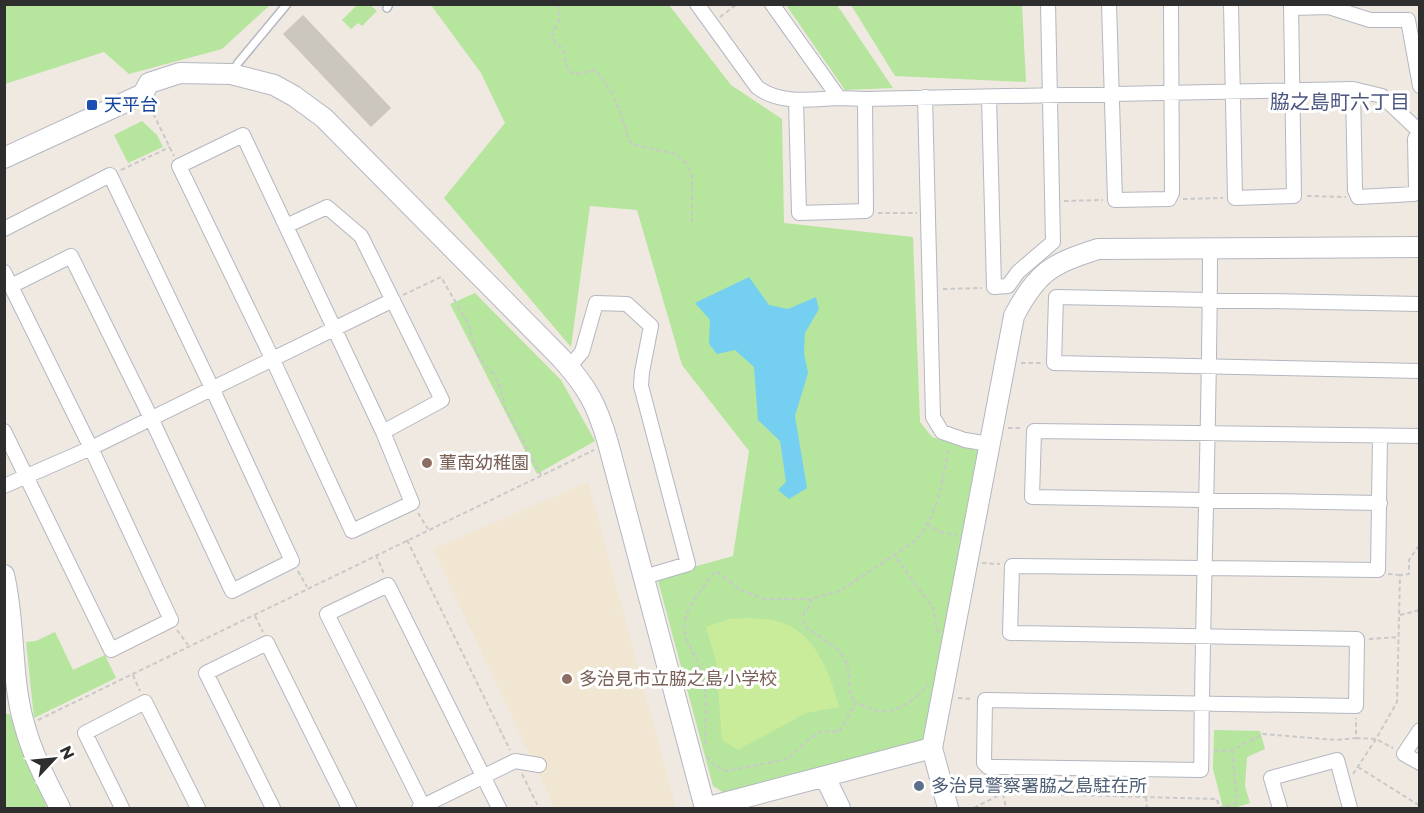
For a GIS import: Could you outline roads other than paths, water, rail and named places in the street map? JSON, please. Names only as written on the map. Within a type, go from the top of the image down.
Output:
[{"type":"street","points":[[698,4],[710,24],[757,87],[765,94],[796,100],[1353,89],[1382,96],[1419,132],[1415,139],[1416,189],[1414,194],[1358,197],[1355,190],[1353,89]]},
{"type":"street","points":[[772,4],[839,98]]},
{"type":"street","points":[[989,96],[994,287],[1008,286],[1018,272],[1053,242],[1048,4]]},
{"type":"street","points":[[1109,4],[1115,200],[1168,200],[1172,193],[1171,4]]},
{"type":"street","points":[[1231,4],[1235,198],[1294,196],[1292,6],[1329,7],[1370,20],[1407,20],[1419,86]]},
{"type":"street","points":[[4,158],[143,94],[149,83],[180,73],[231,74],[274,85],[294,96],[324,118],[584,384],[599,414],[608,443],[705,808],[932,748]]},
{"type":"street","points":[[926,97],[933,417],[942,432],[951,436],[991,436]]},
{"type":"street","points":[[796,100],[799,213],[866,211],[865,99]]},
{"type":"street","points":[[243,135],[286,226],[383,432],[412,503],[352,531],[272,358],[179,166],[243,135]]},
{"type":"street","points":[[4,230],[110,175],[213,388],[292,561],[232,591],[151,418],[71,256],[11,286]]},
{"type":"street","points":[[286,226],[327,207],[361,236],[442,400],[383,432]]},
{"type":"street","points":[[1210,247],[1206,569],[1204,636],[1202,704],[1202,770],[997,768],[988,767],[984,763],[985,700],[1202,704],[1356,706],[1358,639],[1204,636],[1010,633],[1012,566],[1206,569],[1378,570],[1380,436]]},
{"type":"street","points":[[948,808],[932,748],[1014,316],[1027,292],[1044,273],[1065,260],[1098,249],[1419,247]]},
{"type":"street","points":[[4,272],[91,448],[171,620],[111,650],[4,431]]},
{"type":"street","points":[[1419,304],[1210,298],[1056,297],[1054,363],[1419,371]]},
{"type":"street","points":[[4,486],[91,448],[393,300]]},
{"type":"street","points":[[569,367],[582,352],[596,303],[627,304],[651,326],[642,372],[642,392],[688,564],[644,577]]},
{"type":"street","points":[[1380,503],[1032,497],[1034,431],[1419,436]]},
{"type":"street","points":[[4,575],[8,589],[13,660],[24,726],[60,808]]},
{"type":"street","points":[[499,808],[483,776],[388,585],[327,614],[422,808],[483,776],[516,761],[539,765]]},
{"type":"street","points":[[273,808],[206,673],[267,643],[349,808]]},
{"type":"street","points":[[122,808],[85,733],[145,702],[198,808]]},
{"type":"street","points":[[1419,730],[1404,754],[1419,764]]},
{"type":"street","points":[[1280,808],[1271,778],[1337,760],[1350,808]]},
{"type":"street","points":[[825,777],[825,808]]},
{"type":"street","points":[[825,777],[840,808]]},
{"type":"lane","points":[[231,74],[287,4]]},
{"type":"water","points":[[749,277],[769,305],[788,309],[816,297],[819,309],[805,333],[804,353],[808,373],[795,416],[807,488],[789,499],[778,490],[786,482],[780,441],[758,420],[754,367],[735,350],[717,354],[709,344],[710,320],[695,303]]},
{"type":"place","name":"天平台","points":[[92,105]]},
{"type":"place","name":"菫南幼稚園","points":[[427,463]]},
{"type":"place","name":"多治見市立脇之島小学校","points":[[567,679]]},
{"type":"place","name":"多治見警察署脇之島駐在所","points":[[919,786]]},
{"type":"district","name":"脇之島町六丁目","points":[[1340,102]]}]
